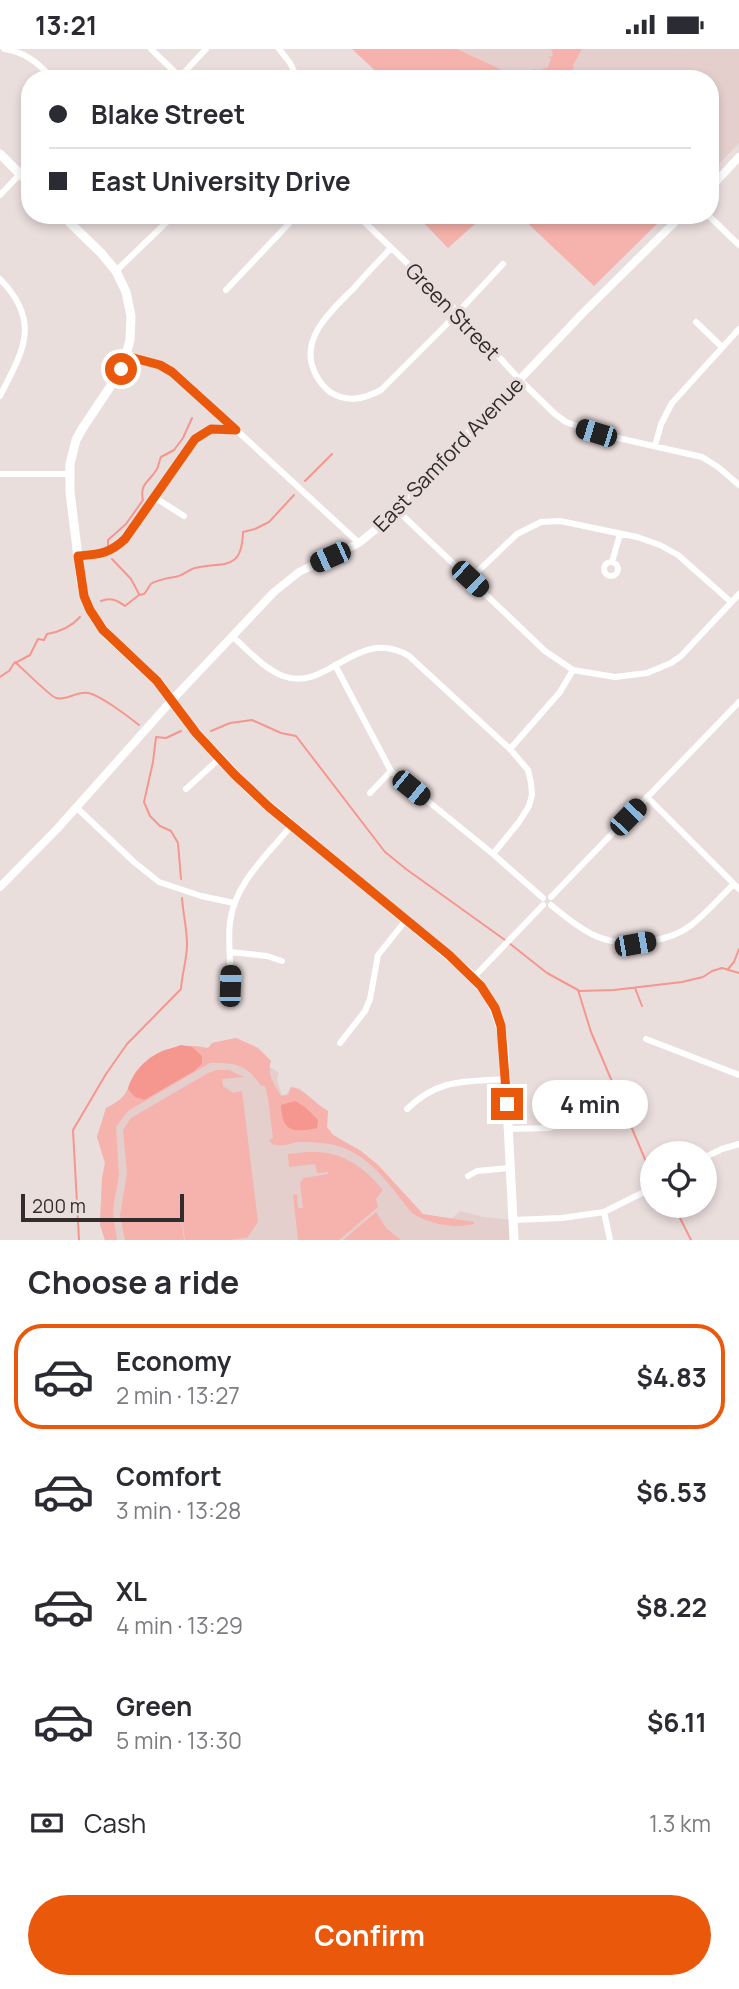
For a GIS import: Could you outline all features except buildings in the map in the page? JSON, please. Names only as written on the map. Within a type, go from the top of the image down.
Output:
[{"type":"main road","points":[[0,154],[20,174]]},
{"type":"main road","points":[[71,224],[116,271],[130,308],[131,332],[126,356],[118,375],[76,440],[69,474],[84,596],[98,624],[108,636],[157,681],[191,727],[260,799],[474,977],[488,996],[501,1026],[514,1240]]},
{"type":"street","points":[[4,49],[28,56],[43,70]]},
{"type":"street","points":[[151,49],[171,70]]},
{"type":"street","points":[[186,70],[206,49]]},
{"type":"street","points":[[279,49],[294,70]]},
{"type":"street","points":[[719,178],[739,157]]},
{"type":"street","points":[[0,195],[20,174]]},
{"type":"street","points":[[116,271],[165,224]]},
{"type":"street","points":[[226,290],[288,224]]},
{"type":"street","name":"Green Street","points":[[366,224],[458,312],[520,380],[566,422],[596,433],[702,457],[739,485]]},
{"type":"street","name":"East Samford Avenue","points":[[0,887],[274,592],[316,563],[359,543],[397,510],[582,314],[673,224]]},
{"type":"street","points":[[717,224],[739,245]]},
{"type":"street","points":[[391,248],[330,312],[312,339],[311,364],[319,381],[328,391],[339,397],[364,398],[381,390],[503,264]]},
{"type":"street","points":[[0,279],[18,303],[23,315],[25,334],[20,359],[0,396]]},
{"type":"street","points":[[696,322],[722,347]]},
{"type":"street","points":[[655,446],[661,424],[672,403],[739,329]]},
{"type":"street","points":[[126,356],[160,365],[172,372],[359,543]]},
{"type":"street","points":[[78,556],[105,553],[125,539],[195,439],[211,429],[236,430]]},
{"type":"street","points":[[0,474],[69,474]]},
{"type":"street","points":[[155,497],[184,516]]},
{"type":"street","points":[[397,510],[545,651],[573,670],[615,677],[659,668],[681,656],[739,594]]},
{"type":"street","points":[[470,579],[517,534],[541,522],[560,521],[654,543],[678,555],[732,602]]},
{"type":"street","points":[[612,562],[620,534]]},
{"type":"street","points":[[232,636],[265,666],[287,677],[301,679],[314,677],[380,646],[398,649],[409,656],[510,748],[528,770],[532,795],[529,806],[493,854]]},
{"type":"street","points":[[335,665],[391,771],[493,854],[575,926],[593,936],[617,943],[635,944],[665,938],[688,927],[736,886],[647,797]]},
{"type":"street","points":[[510,748],[548,707],[573,670]]},
{"type":"street","points":[[474,977],[738,704]]},
{"type":"street","points":[[186,789],[219,758]]},
{"type":"street","points":[[370,793],[391,771]]},
{"type":"street","points":[[76,807],[159,882],[201,896],[234,903]]},
{"type":"street","points":[[229,994],[230,923],[234,903],[250,874],[291,825]]},
{"type":"street","points":[[340,1043],[365,1011],[370,999],[378,954],[406,920]]},
{"type":"street","points":[[230,952],[267,956],[282,961]]},
{"type":"street","points":[[646,1039],[739,1075]]},
{"type":"street","points":[[407,1109],[420,1096],[447,1084],[506,1079]]},
{"type":"street","points":[[508,1129],[548,1128],[568,1122]]},
{"type":"street","points":[[717,1151],[739,1144]]},
{"type":"street","points":[[468,1176],[477,1171],[509,1168]]},
{"type":"street","points":[[513,1220],[562,1218],[604,1212],[640,1194]]},
{"type":"street","points":[[604,1212],[610,1240]]},
{"type":"shaded area","points":[[352,49],[457,49],[502,70],[374,70]]},
{"type":"shaded area","points":[[457,49],[739,49],[739,143],[719,164],[719,70],[502,70]]},
{"type":"shaded area","points":[[551,49],[582,49],[573,65],[574,70],[539,70],[548,67],[551,59],[548,56],[552,57]]},
{"type":"shaded area","points":[[425,224],[475,224],[448,248]]},
{"type":"shaded area","points":[[529,224],[657,224],[594,286]]},
{"type":"shaded area","points":[[236,1038],[258,1048],[271,1061],[269,1066],[279,1073],[277,1079],[282,1095],[291,1087],[300,1088],[318,1106],[328,1111],[327,1127],[333,1135],[361,1151],[378,1165],[423,1214],[450,1220],[460,1211],[513,1220],[514,1240],[105,1240],[100,1225],[105,1163],[97,1137],[106,1108],[118,1102],[128,1092],[135,1073],[150,1057],[186,1046],[208,1048],[212,1043]]},
{"type":"shaded area","points":[[236,1038],[258,1048],[271,1061],[270,1075],[281,1096],[288,1095],[291,1087],[306,1094],[328,1111],[327,1127],[333,1135],[361,1151],[378,1165],[423,1214],[474,1224],[442,1225],[412,1213],[373,1167],[349,1150],[314,1142],[272,1144],[269,1140],[273,1138],[265,1086],[261,1086],[240,1066],[210,1063],[128,1111],[116,1127],[119,1176],[113,1214],[117,1240],[105,1240],[100,1225],[105,1163],[97,1137],[106,1108],[121,1098],[138,1069],[156,1055],[185,1046],[208,1048],[212,1043]]},
{"type":"shaded area","points":[[181,1045],[192,1047],[202,1056],[202,1064],[144,1100],[135,1097],[128,1089],[139,1068],[158,1053]]},
{"type":"shaded area","points":[[217,1070],[229,1070],[244,1077],[222,1079],[223,1086],[233,1093],[242,1091],[258,1222],[247,1238],[185,1240],[177,1180],[184,1240],[125,1240],[120,1216],[127,1173],[123,1130],[131,1118]]},
{"type":"shaded area","points":[[295,1101],[318,1120],[317,1128],[290,1129],[284,1121],[281,1105]]},
{"type":"shaded area","points":[[288,1154],[330,1154],[350,1161],[383,1190],[376,1199],[378,1207],[339,1240],[298,1240],[293,1195],[297,1194],[298,1208],[303,1208],[300,1183],[304,1178],[328,1174],[317,1173],[315,1164],[289,1167]]},
{"type":"shaded area","points":[[376,1212],[386,1228],[401,1240],[343,1240]]},
{"type":"waterway","points":[[108,546],[108,540],[126,524],[143,500],[144,486],[157,469],[161,457],[174,450],[192,418]]},
{"type":"waterway","points":[[305,481],[332,454]]},
{"type":"waterway","points":[[101,601],[113,600],[125,606],[144,594],[150,585],[162,579],[178,576],[195,568],[229,563],[239,554],[243,532],[269,522],[294,495]]},
{"type":"waterway","points":[[112,559],[131,579],[139,594]]},
{"type":"waterway","points":[[17,662],[30,655],[38,639],[44,640],[47,634],[65,628],[80,617]]},
{"type":"waterway","points":[[0,677],[9,671],[15,662],[56,698],[88,693],[139,725]]},
{"type":"waterway","points":[[211,731],[230,723],[252,720],[281,733],[296,736],[385,852],[505,940]]},
{"type":"waterway","points":[[181,731],[166,738],[156,737],[144,802],[150,816],[160,826],[171,831],[178,843],[181,879]]},
{"type":"waterway","points":[[79,1240],[73,1130],[127,1044],[181,989],[187,944],[182,898]]},
{"type":"waterway","points":[[509,943],[547,973],[578,990],[591,1032],[640,1147]]},
{"type":"waterway","points":[[728,969],[739,949]]},
{"type":"waterway","points":[[579,991],[682,982],[703,977],[722,968],[739,973]]},
{"type":"waterway","points":[[635,988],[642,1006]]},
{"type":"waterway","points":[[680,1218],[691,1240]]},
{"type":"route","points":[[121,369],[126,356],[160,365],[182,380],[236,430],[222,428],[203,432],[186,449],[125,539],[105,553],[78,556],[82,588],[90,610],[108,636],[157,681],[191,727],[250,790],[474,977],[495,1008],[501,1026],[507,1104]]}]
